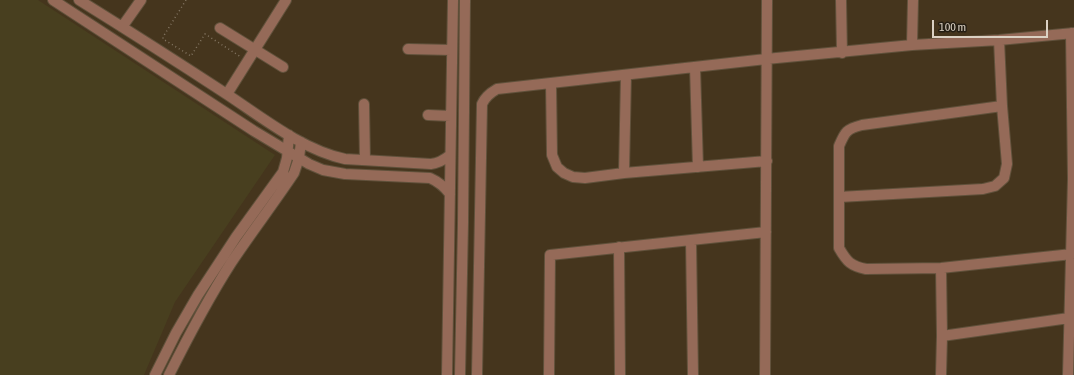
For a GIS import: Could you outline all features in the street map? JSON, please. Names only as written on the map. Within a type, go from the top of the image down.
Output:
[{"type":"street","points":[[53,0],[254,131],[316,167],[334,172],[356,175],[430,178],[445,187],[450,194]]},
{"type":"street","points":[[122,28],[141,0]]},
{"type":"street","points":[[227,94],[286,0]]},
{"type":"street","points":[[447,375],[453,0]]},
{"type":"street","points":[[460,375],[465,0]]},
{"type":"street","points":[[765,375],[767,0]]},
{"type":"street","points":[[841,0],[842,52]]},
{"type":"street","points":[[912,45],[913,0]]},
{"type":"street","points":[[78,15],[82,2],[289,135],[318,151],[336,157],[431,164],[445,160],[450,155]]},
{"type":"street","points":[[220,28],[283,68]]},
{"type":"street","points":[[476,375],[482,104],[487,95],[497,88],[912,45],[999,40],[1072,33],[1074,179],[1068,375]]},
{"type":"street","points":[[839,197],[983,189],[995,186],[1004,178],[1007,164],[1002,106],[999,40]]},
{"type":"street","points":[[408,49],[452,50]]},
{"type":"street","points":[[695,67],[698,167]]},
{"type":"street","points":[[624,173],[626,75]]},
{"type":"street","points":[[551,83],[552,155],[557,167],[564,173],[573,177],[585,178],[624,173],[767,161]]},
{"type":"street","points":[[364,104],[365,160]]},
{"type":"street","points":[[1002,106],[862,126],[852,128],[844,134],[839,146],[839,197],[840,248],[845,259],[855,266],[866,269],[941,268],[1072,254]]},
{"type":"street","points":[[428,115],[451,116]]},
{"type":"street","points":[[451,132],[463,132]]},
{"type":"street","points":[[155,375],[176,333],[198,295],[236,237],[283,172],[288,151],[289,135]]},
{"type":"street","points":[[169,375],[208,301],[246,242],[294,173],[299,158],[301,142]]},
{"type":"street","points":[[463,159],[480,160]]},
{"type":"street","points":[[449,223],[463,223]]},
{"type":"street","points":[[549,375],[550,255],[766,232]]},
{"type":"street","points":[[691,240],[693,375]]},
{"type":"street","points":[[619,247],[620,375]]},
{"type":"street","points":[[941,268],[941,375]]},
{"type":"street","points":[[942,336],[1069,318]]},
{"type":"path","points":[[186,0],[163,39],[191,56],[205,34],[248,62]]},
{"type":"sand","points":[[0,0],[38,0],[275,155],[175,302],[144,375],[0,375]]}]
